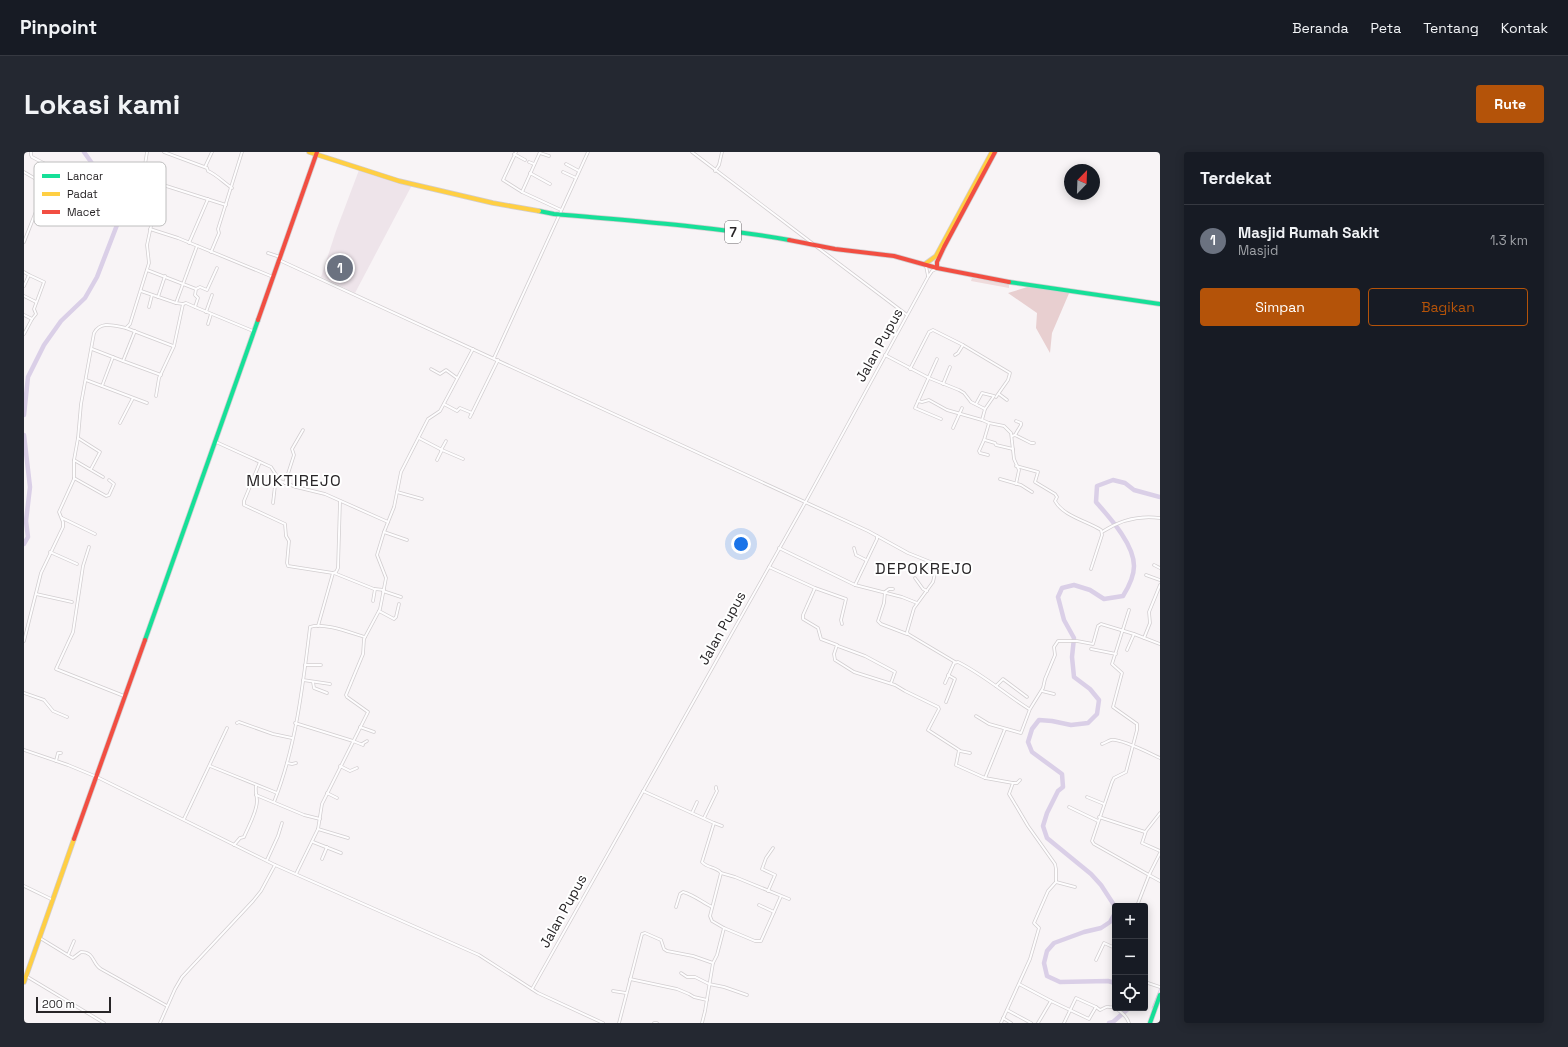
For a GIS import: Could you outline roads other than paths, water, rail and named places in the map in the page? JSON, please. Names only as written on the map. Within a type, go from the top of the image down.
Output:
[{"type":"main road","name":"7","points":[[309,152],[317,153],[400,181],[493,203],[560,213],[750,234],[815,246],[890,255],[937,268],[1023,285],[1160,304]]},
{"type":"main road","name":"Jalan Pupus","points":[[925,264],[936,256],[994,152]]},
{"type":"main road","name":"Jalan Pupus","points":[[937,268],[937,262],[994,152]]},
{"type":"main road","points":[[24,982],[317,153]]},
{"type":"main road","points":[[1150,1023],[1160,994]]},
{"type":"street","points":[[31,152],[32,157],[42,162]]},
{"type":"street","points":[[145,162],[147,152]]},
{"type":"street","points":[[164,152],[204,168],[217,175],[222,182],[232,188]]},
{"type":"street","points":[[204,168],[212,152]]},
{"type":"street","points":[[211,252],[219,233],[218,229],[232,188],[235,170],[242,152]]},
{"type":"street","points":[[522,192],[540,152],[549,156]]},
{"type":"street","points":[[494,358],[588,152]]},
{"type":"street","points":[[692,152],[715,171],[908,316]]},
{"type":"street","points":[[715,171],[719,165],[722,152]]},
{"type":"street","points":[[525,160],[515,153],[502,179],[560,213]]},
{"type":"street","points":[[529,162],[534,164]]},
{"type":"street","points":[[566,164],[579,171]]},
{"type":"street","points":[[24,172],[34,177]]},
{"type":"street","points":[[564,172],[576,178]]},
{"type":"street","points":[[530,173],[550,184]]},
{"type":"street","points":[[166,186],[226,205]]},
{"type":"street","points":[[189,243],[208,199]]},
{"type":"street","points":[[24,242],[34,216]]},
{"type":"street","points":[[126,328],[130,324],[133,317],[149,263],[150,257],[146,249],[151,226]]},
{"type":"street","points":[[150,229],[197,246],[273,277]]},
{"type":"street","points":[[176,303],[197,246]]},
{"type":"street","points":[[268,253],[876,535],[908,553],[933,563],[936,566],[934,579],[927,591],[917,603],[907,630],[908,634]]},
{"type":"street","points":[[925,264],[928,269],[928,277]]},
{"type":"street","points":[[147,270],[194,288],[199,287],[208,290],[217,268]]},
{"type":"street","name":"Jalan Pupus","points":[[532,989],[805,503],[928,277],[932,271],[937,268]]},
{"type":"street","points":[[24,272],[44,281],[34,309],[36,314],[24,334]]},
{"type":"street","points":[[24,286],[29,275]]},
{"type":"street","points":[[158,297],[164,276]]},
{"type":"street","points":[[194,288],[195,295],[198,298],[195,307]]},
{"type":"street","points":[[140,291],[176,303],[186,303],[254,332]]},
{"type":"street","points":[[149,307],[152,295]]},
{"type":"street","points":[[206,312],[212,295]]},
{"type":"street","points":[[24,296],[36,302]]},
{"type":"street","points":[[156,396],[161,375],[174,346],[183,304]]},
{"type":"street","points":[[208,324],[211,314]]},
{"type":"street","points":[[24,315],[32,319]]},
{"type":"street","points":[[24,641],[41,573],[63,526],[59,512],[74,478],[74,460],[78,438],[81,404],[94,333],[101,325],[108,324],[135,331],[174,346]]},
{"type":"street","points":[[910,369],[932,330],[963,345],[1010,373],[1008,380],[999,394],[985,409],[982,420]]},
{"type":"street","points":[[123,361],[135,331]]},
{"type":"street","points":[[955,355],[958,354],[963,345]]},
{"type":"street","points":[[296,874],[313,842],[318,829],[320,807],[367,711],[346,695],[363,654],[365,637],[379,611],[385,576],[377,557],[384,532],[394,508],[401,472],[429,418],[438,414],[444,404],[473,348]]},
{"type":"street","points":[[92,349],[161,375]]},
{"type":"street","points":[[885,355],[910,369],[962,392],[969,401],[985,409]]},
{"type":"street","points":[[102,386],[113,357]]},
{"type":"street","points":[[937,359],[915,408],[941,419]]},
{"type":"street","points":[[470,417],[498,360]]},
{"type":"street","points":[[943,384],[950,367]]},
{"type":"street","points":[[432,369],[440,374],[445,370],[448,371],[458,378]]},
{"type":"street","points":[[86,380],[147,403]]},
{"type":"street","points":[[976,404],[982,394],[989,394],[995,397]]},
{"type":"street","points":[[999,394],[1007,400]]},
{"type":"street","points":[[120,423],[133,398]]},
{"type":"street","points":[[918,401],[922,402],[929,400],[947,410],[1004,426],[1014,435],[1034,443]]},
{"type":"street","points":[[444,404],[457,411],[460,408],[472,412]]},
{"type":"street","points":[[953,428],[962,408]]},
{"type":"street","points":[[1016,420],[1021,424],[1014,435],[1012,449],[1016,466],[1019,470],[1016,484]]},
{"type":"street","points":[[988,455],[979,452],[989,423]]},
{"type":"street","points":[[285,483],[294,455],[292,449],[303,430]]},
{"type":"street","points":[[78,438],[100,452],[91,469]]},
{"type":"street","points":[[418,438],[463,459]]},
{"type":"street","points":[[984,440],[1012,449]]},
{"type":"street","points":[[437,460],[446,441]]},
{"type":"street","points":[[216,442],[272,468],[280,481],[296,487],[325,494],[388,522]]},
{"type":"street","points":[[74,460],[103,477]]},
{"type":"street","points":[[260,462],[244,504],[285,524],[286,536],[289,541],[288,566],[334,573],[374,589],[400,597]]},
{"type":"street","points":[[1016,466],[1038,472],[1035,482],[1055,494],[1057,497],[1055,501],[1058,505],[1068,513],[1102,532]]},
{"type":"street","points":[[273,503],[276,476]]},
{"type":"street","points":[[74,478],[106,496],[108,496],[114,484],[109,480]]},
{"type":"street","points":[[1000,479],[1016,484],[1032,492]]},
{"type":"street","points":[[397,492],[422,499]]},
{"type":"street","points":[[318,626],[334,573],[338,568],[340,501]]},
{"type":"street","points":[[1091,569],[1102,532],[1110,526],[1119,521],[1141,517],[1160,518]]},
{"type":"street","points":[[61,518],[95,534]]},
{"type":"street","points":[[384,532],[407,540]]},
{"type":"street","points":[[855,585],[877,539],[876,535]]},
{"type":"street","points":[[89,547],[83,566],[73,632],[56,668],[126,697]]},
{"type":"street","points":[[779,548],[855,585],[885,592],[917,603]]},
{"type":"street","points":[[854,548],[856,555],[866,560]]},
{"type":"street","points":[[50,552],[78,564]]},
{"type":"street","points":[[1154,565],[1160,568]]},
{"type":"street","points":[[769,567],[815,588],[846,599],[841,620],[842,624]]},
{"type":"street","points":[[1146,575],[1160,580]]},
{"type":"street","points":[[915,578],[923,589],[927,591]]},
{"type":"street","points":[[1144,638],[1150,623],[1149,612],[1160,585]]},
{"type":"street","points":[[815,588],[803,614],[803,619],[818,628],[821,639],[857,652],[895,672],[891,683]]},
{"type":"street","points":[[373,601],[374,589]]},
{"type":"street","points":[[885,592],[889,589],[893,589]]},
{"type":"street","points":[[885,592],[884,603],[878,620],[881,624],[908,634],[955,662],[970,668],[987,678],[996,686],[1030,709]]},
{"type":"street","points":[[36,594],[72,602]]},
{"type":"street","points":[[379,611],[391,618],[395,618],[398,604]]},
{"type":"street","points":[[1129,610],[1112,665],[1119,669],[1122,673],[1113,707],[1137,724],[1137,730],[1126,772],[1113,780],[1092,838],[1093,842],[1160,881]]},
{"type":"street","points":[[976,716],[989,724],[1021,733],[1030,709],[1041,692],[1045,678],[1055,655],[1055,644],[1058,641],[1093,643],[1098,626],[1101,624],[1160,644]]},
{"type":"street","points":[[274,802],[287,763],[303,680],[310,627],[318,626],[340,630],[365,637]]},
{"type":"street","points":[[1127,650],[1134,634]]},
{"type":"street","points":[[838,646],[834,654],[835,660],[854,672],[891,683],[938,707],[939,709],[928,731],[960,751],[970,753]]},
{"type":"street","points":[[1091,650],[1116,654]]},
{"type":"street","points":[[945,683],[955,662]]},
{"type":"street","points":[[305,664],[321,665]]},
{"type":"street","points":[[946,702],[955,679],[948,675]]},
{"type":"street","points":[[996,686],[1003,679],[1028,697]]},
{"type":"street","points":[[303,680],[330,684]]},
{"type":"street","points":[[313,682],[314,688],[327,693]]},
{"type":"street","points":[[1041,692],[1054,694]]},
{"type":"street","points":[[24,693],[44,700],[53,711],[66,717]]},
{"type":"street","points":[[237,723],[239,722],[273,734],[292,738]]},
{"type":"street","points":[[295,723],[362,745],[367,741]]},
{"type":"street","points":[[360,727],[374,732]]},
{"type":"street","points":[[184,819],[210,766],[226,728]]},
{"type":"street","points":[[985,778],[1005,729]]},
{"type":"street","points":[[1102,744],[1115,740],[1160,758]]},
{"type":"street","points":[[24,750],[97,777],[276,865],[479,955],[532,989],[603,1023]]},
{"type":"street","points":[[960,751],[956,765],[985,778],[1013,783],[1017,783],[1020,780]]},
{"type":"street","points":[[56,761],[58,753],[61,753]]},
{"type":"street","points":[[287,763],[296,763]]},
{"type":"street","points":[[210,766],[277,793]]},
{"type":"street","points":[[340,766],[350,771],[357,768]]},
{"type":"street","points":[[1001,1023],[1030,960],[1039,930],[1039,928],[1034,924],[1048,891],[1056,882],[1055,864],[1028,826],[1010,794],[1010,789],[1013,783]]},
{"type":"street","points":[[234,845],[240,838],[244,837],[257,804],[255,790],[256,785]]},
{"type":"street","points":[[704,818],[718,791],[716,787]]},
{"type":"street","points":[[643,791],[722,826]]},
{"type":"street","points":[[327,793],[337,798]]},
{"type":"street","points":[[256,795],[304,815],[320,819]]},
{"type":"street","points":[[1087,797],[1104,804]]},
{"type":"street","points":[[692,813],[697,802]]},
{"type":"street","points":[[1069,807],[1098,821]]},
{"type":"street","points":[[1138,903],[1160,852],[1142,844],[1146,833],[1160,813]]},
{"type":"street","points":[[1099,817],[1146,833]]},
{"type":"street","points":[[267,860],[282,823]]},
{"type":"street","points":[[714,823],[702,862],[722,873],[789,899]]},
{"type":"street","points":[[318,829],[348,838]]},
{"type":"street","points":[[313,842],[341,853]]},
{"type":"street","points":[[322,859],[327,848]]},
{"type":"street","points":[[768,891],[775,875],[762,869],[766,858],[773,848]]},
{"type":"street","points":[[160,1023],[175,989],[182,978],[253,901],[261,891],[276,865]]},
{"type":"street","points":[[722,873],[710,916],[712,921],[724,928],[755,941],[761,941],[781,896]]},
{"type":"street","points":[[1056,882],[1075,887]]},
{"type":"street","points":[[24,886],[53,900]]},
{"type":"street","points":[[676,907],[680,894],[683,892],[690,894],[698,901],[712,907]]},
{"type":"street","points":[[759,905],[774,912]]},
{"type":"street","points":[[702,1023],[713,963],[717,955],[724,928]]},
{"type":"street","points":[[619,1023],[641,935],[646,934],[661,940],[665,950],[693,956],[713,963]]},
{"type":"street","points":[[39,938],[73,958],[81,952],[88,954],[94,959],[96,965],[101,969],[167,1006]]},
{"type":"street","points":[[68,955],[74,941]]},
{"type":"street","points":[[1096,960],[1104,944],[1112,947]]},
{"type":"street","points":[[682,973],[687,977],[695,977],[709,984],[724,987],[747,995]]},
{"type":"street","points":[[26,976],[104,1023]]},
{"type":"street","points":[[630,979],[677,989],[694,997],[707,1000]]},
{"type":"street","points":[[1148,983],[1159,986]]},
{"type":"street","points":[[1019,984],[1089,1019],[1096,1007]]},
{"type":"street","points":[[613,991],[626,993]]},
{"type":"street","points":[[1064,1023],[1076,998],[1100,1010],[1107,1007],[1112,1008]]},
{"type":"street","points":[[1038,1023],[1051,1001]]},
{"type":"street","points":[[1007,1010],[1028,1022]]},
{"type":"street","points":[[1118,1011],[1126,1017],[1129,1023]]},
{"type":"street","points":[[1003,1018],[1011,1023]]},
{"type":"waterway","points":[[84,152],[91,162]]},
{"type":"waterway","points":[[24,415],[28,377],[44,345],[61,321],[85,298],[97,277],[117,226]]},
{"type":"waterway","points":[[24,435],[30,487],[26,521],[28,537],[24,544]]},
{"type":"waterway","points":[[1112,982],[1060,982],[1047,976],[1044,963],[1047,951],[1054,943],[1084,932],[1101,928],[1110,922],[1115,913],[1114,905],[1101,885],[1091,874],[1047,838],[1043,826],[1047,813],[1058,791],[1063,787],[1062,774],[1032,752],[1028,742],[1032,729],[1039,720],[1071,725],[1088,723],[1097,714],[1099,700],[1090,689],[1074,677],[1072,657],[1074,638],[1064,620],[1058,597],[1062,588],[1074,585],[1090,590],[1104,599],[1123,596],[1132,578],[1134,566],[1130,549],[1126,540],[1096,502],[1097,486],[1113,480],[1125,483],[1134,490],[1160,497]]},
{"type":"waterway","points":[[1152,1008],[1160,988]]},
{"type":"waterway","points":[[1109,1023],[1113,1022],[1126,1011]]},
{"type":"place","name":"Masjid Rumah Sakit","points":[[340,268]]},
{"type":"district","name":"MUKTIREJO","points":[[294,480]]},
{"type":"district","name":"DEPOKREJO","points":[[924,568]]}]
